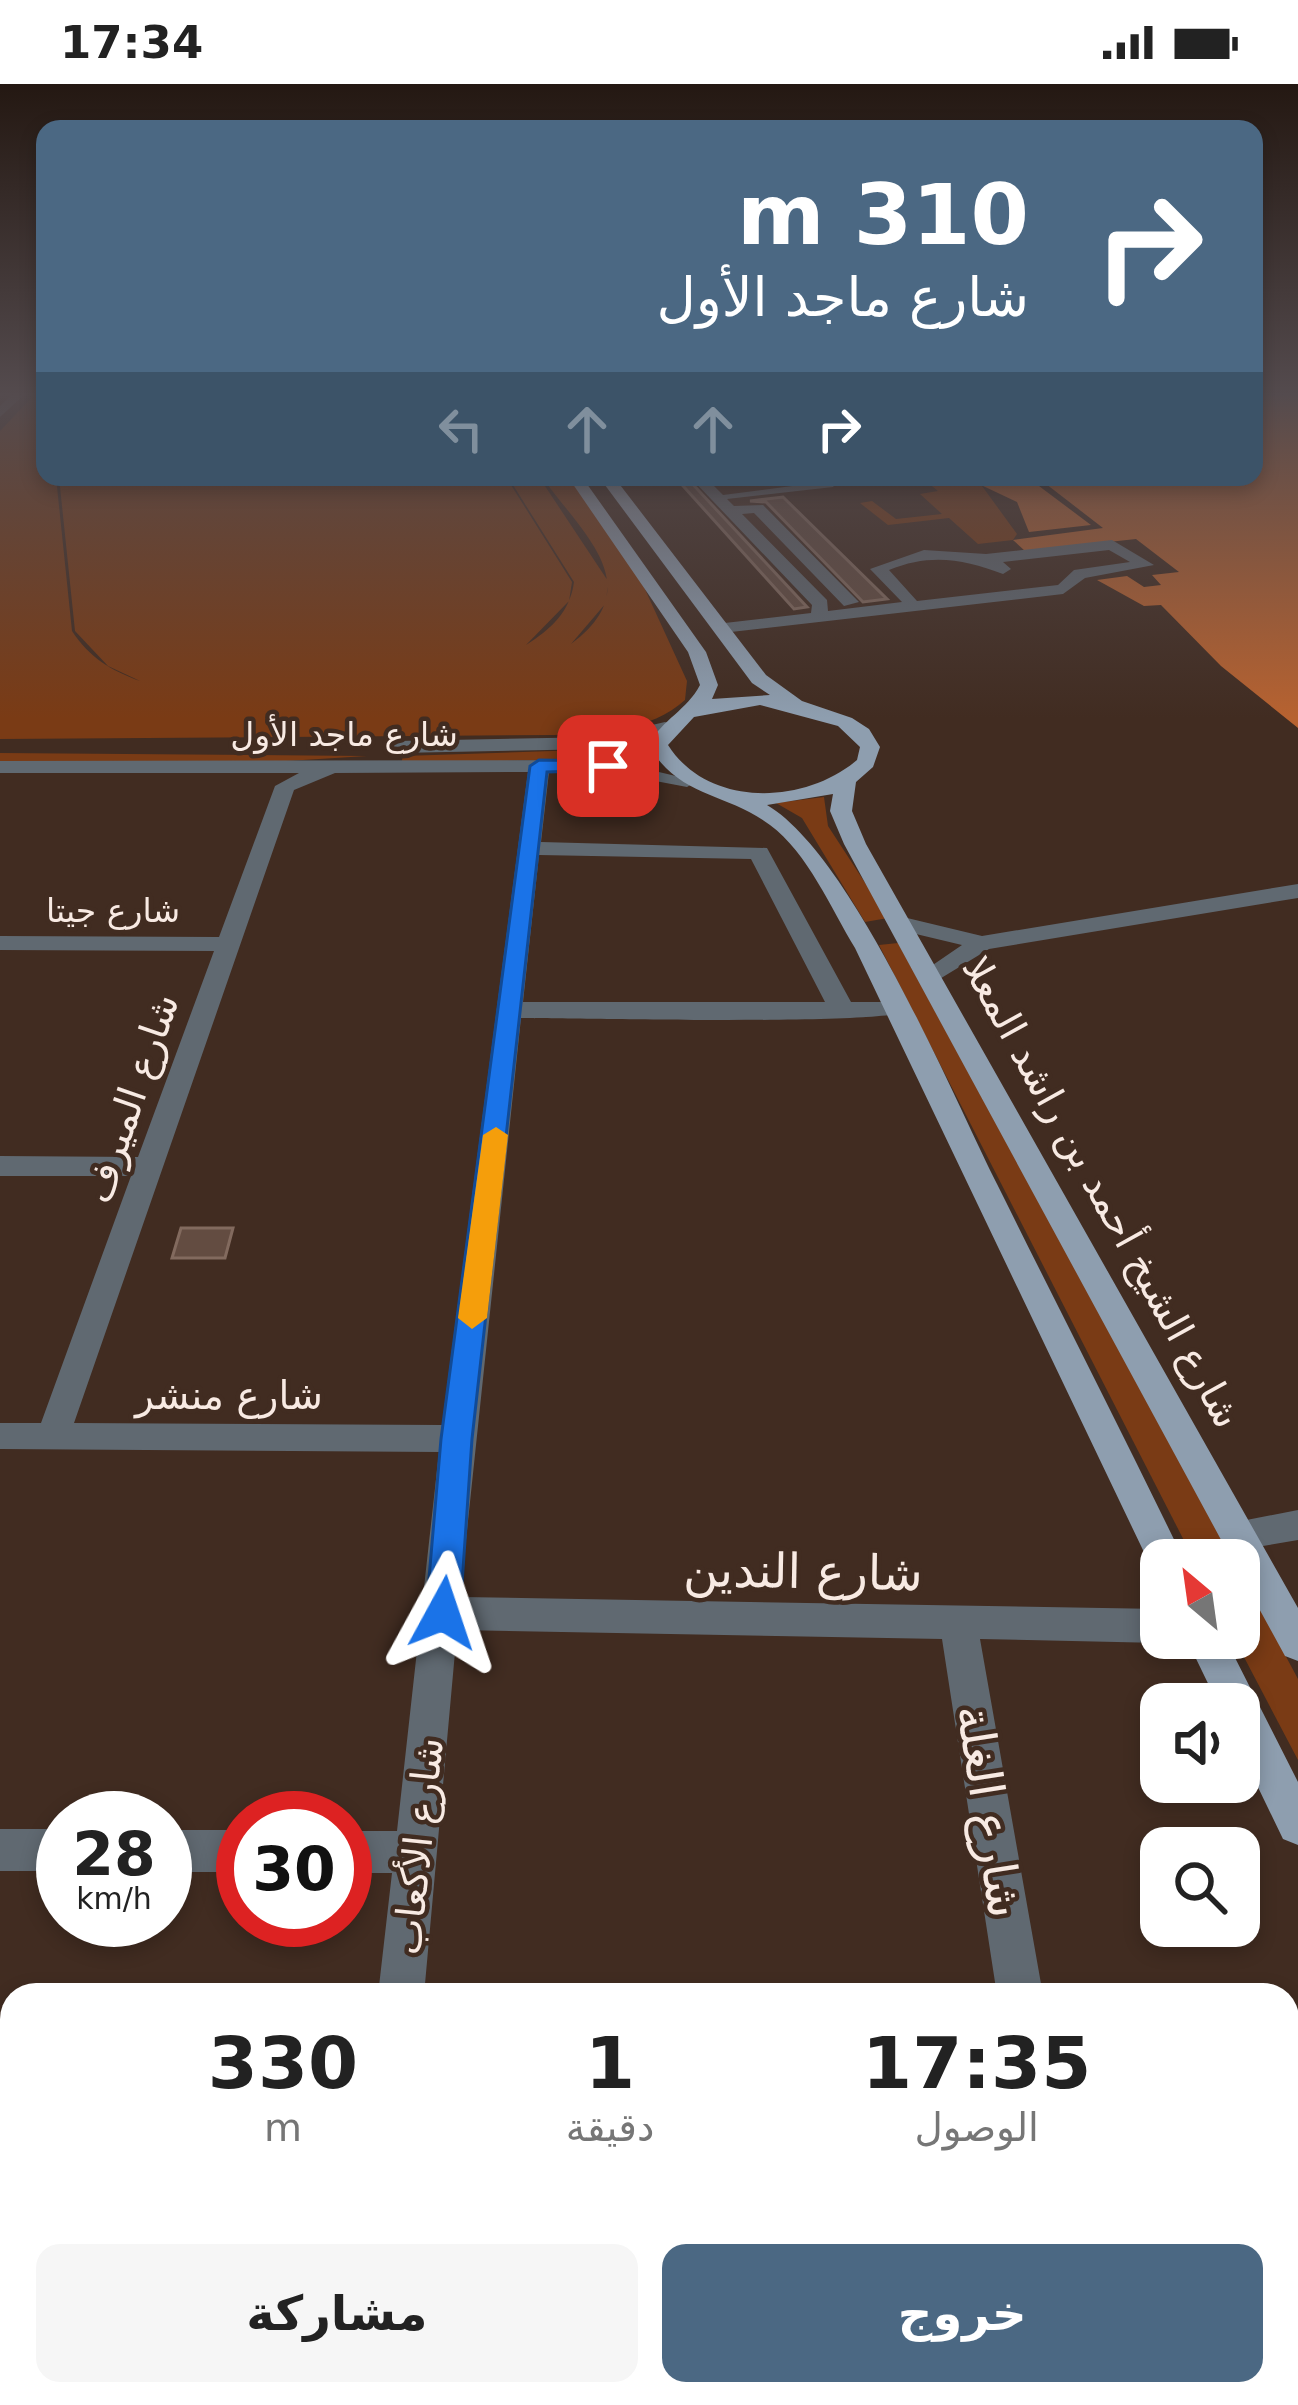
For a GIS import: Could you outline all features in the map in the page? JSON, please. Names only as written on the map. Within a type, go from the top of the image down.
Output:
[{"type":"main road","points":[[592,501],[697,652],[709,685],[698,708]]},
{"type":"main road","points":[[624,501],[760,679],[793,702]]},
{"type":"main road","points":[[734,795],[795,795],[845,781],[862,766],[868,751],[862,735],[823,709],[744,700],[698,708],[665,728],[658,746],[665,764],[687,781],[734,795],[780,822],[843,905],[1156,1539]]},
{"type":"main road","name":"شارع الشيخ أحمد بن راشد المعلا","points":[[845,781],[841,812],[1298,1644]]},
{"type":"main road","points":[[1260,1749],[1298,1825]]},
{"type":"street","points":[[726,501],[821,604],[836,608],[918,601]]},
{"type":"street","points":[[737,501],[758,508],[836,608]]},
{"type":"street","points":[[719,625],[836,608],[918,601],[1023,589],[1069,588],[1081,574],[1146,565],[1112,544],[890,570],[918,601]]},
{"type":"street","points":[[990,560],[1023,589]]},
{"type":"street","name":"شارع ماجد الأول","points":[[0,748],[600,742],[665,728]]},
{"type":"street","name":"شارع الأكعاب","points":[[402,1983],[457,1439],[539,766]]},
{"type":"street","name":"شارع ماجد الأول","points":[[0,767],[608,766],[687,781]]},
{"type":"street","points":[[254,768],[285,786],[328,768]]},
{"type":"street","name":"شارع الميرف","points":[[53,1436],[285,786]]},
{"type":"street","points":[[530,848],[759,853],[843,1012]]},
{"type":"street","points":[[933,976],[982,944],[1298,891]]},
{"type":"street","points":[[903,924],[982,944]]},
{"type":"street","name":"شارع جيتا","points":[[0,943],[225,944]]},
{"type":"street","points":[[512,1010],[896,1010]]},
{"type":"street","points":[[0,1166],[149,1167]]},
{"type":"street","name":"شارع منشر","points":[[0,1436],[457,1439]]},
{"type":"street","points":[[1239,1534],[1298,1525]]},
{"type":"street","name":"شارع الندين","points":[[443,1613],[1140,1626]]},
{"type":"street","name":"شارع الغلة","points":[[959,1626],[1018,1983]]},
{"type":"street","points":[[0,1850],[36,1850]]},
{"type":"street","points":[[372,1852],[417,1852]]},
{"type":"shaded area","points":[[0,501],[59,501],[72,631],[107,665],[75,631],[62,501],[521,501],[572,582],[569,600],[574,582],[523,501],[555,501],[606,579],[590,540],[561,501],[588,501],[627,550],[687,681],[685,700],[671,711],[607,731],[0,739]],"holes":[[[569,601],[551,626],[526,645]]]},
{"type":"shaded area","points":[[872,501],[896,519],[942,514],[928,501],[993,501],[1017,534],[1013,540],[978,544],[949,518],[888,525],[860,503]]},
{"type":"shaded area","points":[[1059,501],[1091,525],[1029,532],[1017,502]]},
{"type":"shaded area","points":[[1068,501],[1298,501],[1298,728],[1221,666],[1161,605],[1144,606],[1097,580],[1127,576],[1144,587],[1161,585],[1152,575],[1179,572],[1136,539],[1025,551],[1013,540],[1103,528]]},
{"type":"shaded area","points":[[650,743],[651,762],[637,757],[401,764],[403,756],[612,749]]},
{"type":"shaded area","points":[[0,753],[367,756],[271,762],[0,761]]},
{"type":"shaded area","points":[[824,797],[828,826],[888,918],[865,922],[802,818],[776,803]]},
{"type":"shaded area","points":[[898,943],[1223,1539],[1183,1539],[879,945]]},
{"type":"shaded area","points":[[1260,1608],[1298,1679],[1298,1760],[1260,1683],[1245,1659],[1260,1659]]},
{"type":"building","points":[[697,501],[709,501],[807,607],[794,609]]},
{"type":"building","points":[[755,501],[787,501],[887,599],[863,602],[766,502]]},
{"type":"building","points":[[181,1228],[233,1228],[225,1258],[172,1258]]},
{"type":"slow traffic","points":[[472,1318],[496,1135]]},
{"type":"route","points":[[443,1613],[457,1439],[539,766],[608,766]]}]
